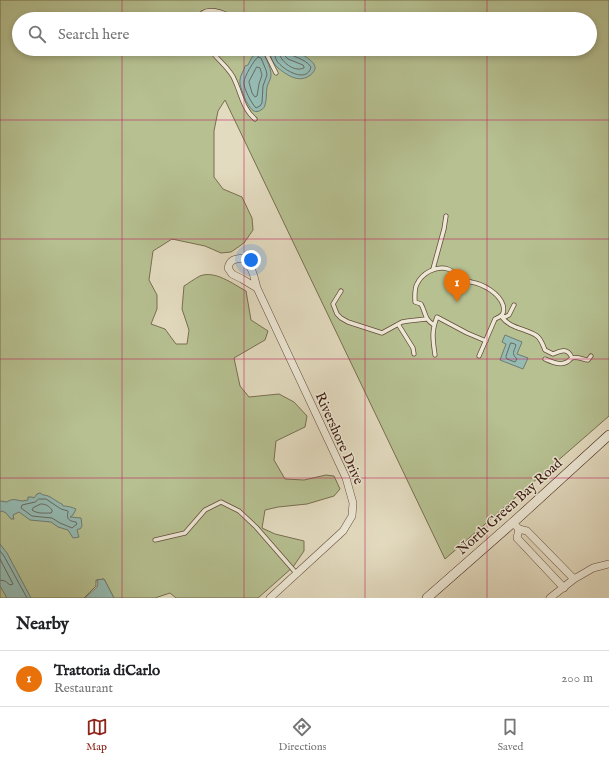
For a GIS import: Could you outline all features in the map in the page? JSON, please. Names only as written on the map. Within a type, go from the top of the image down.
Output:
[{"type":"street","name":"Rivershore Drive","points":[[257,288],[232,274],[228,268],[229,264],[235,259],[243,258],[248,262],[253,271],[257,288],[346,478],[353,503],[352,516],[343,531],[270,598]]},
{"type":"street","name":"North Green Bay Road","points":[[427,598],[516,526],[609,435]]},
{"type":"street","points":[[564,588],[517,538],[516,526],[527,531],[574,579]]},
{"type":"street","points":[[550,598],[574,579],[594,568],[609,564]]},
{"type":"lane","points":[[203,12],[221,12]]},
{"type":"lane","points":[[215,56],[232,74],[240,97],[250,115],[255,119]]},
{"type":"lane","points":[[268,56],[276,73]]},
{"type":"lane","points":[[433,269],[446,216]]},
{"type":"lane","points":[[434,325],[426,319],[421,304],[415,302],[415,288],[417,283],[433,269],[442,267],[450,269],[460,280],[472,282],[488,288],[495,293],[502,303],[503,314],[501,316]]},
{"type":"lane","points":[[341,292],[333,304],[337,314],[341,318],[348,322],[382,333],[398,324],[426,319]]},
{"type":"lane","points":[[479,356],[495,319],[501,316],[505,317],[509,315],[514,306]]},
{"type":"lane","points":[[501,316],[504,321],[509,324],[538,337],[545,350],[553,354],[559,351],[567,351],[570,352],[572,358]]},
{"type":"lane","points":[[435,355],[432,330],[437,317],[486,341]]},
{"type":"lane","points":[[398,324],[413,348],[414,354]]},
{"type":"lane","points":[[545,359],[561,364],[567,363],[572,358],[587,361],[591,356]]},
{"type":"lane","points":[[156,540],[185,533],[205,510],[221,502],[238,511],[256,527],[297,574]]},
{"type":"green space","points":[[0,0],[609,0],[609,416],[445,559],[225,100],[218,111],[214,131],[214,177],[223,189],[242,197],[252,218],[253,230],[244,243],[231,252],[221,253],[205,246],[172,239],[153,251],[149,280],[157,295],[157,309],[151,324],[165,329],[176,344],[187,344],[189,330],[182,309],[184,286],[200,276],[212,275],[218,276],[246,291],[251,320],[268,331],[265,340],[234,358],[240,386],[249,397],[279,394],[294,402],[307,416],[305,427],[276,441],[274,460],[285,479],[304,480],[326,475],[334,476],[340,489],[334,496],[307,504],[265,510],[262,528],[275,534],[304,541],[304,551],[293,567],[258,598],[176,598],[170,593],[155,598],[114,598],[104,579],[96,580],[96,586],[84,598],[0,598]]},
{"type":"water","points":[[265,56],[270,67],[271,75],[267,87],[264,107],[256,112],[252,110],[246,101],[240,82],[245,66],[248,65],[252,57]]},
{"type":"water","points":[[304,56],[312,62],[315,66],[315,70],[311,75],[305,78],[301,79],[293,77],[278,68],[271,57]]},
{"type":"water","points":[[505,335],[522,342],[517,354],[528,358],[523,369],[500,360],[506,344],[502,342]]},
{"type":"water","points":[[40,493],[50,497],[63,506],[76,509],[70,517],[81,518],[82,526],[77,530],[79,537],[73,538],[68,530],[58,527],[51,522],[30,520],[19,512],[13,515],[14,519],[11,519],[6,513],[2,511],[0,512],[0,501],[7,502],[12,500],[28,500],[28,497],[34,498]]},
{"type":"water","points":[[0,544],[7,553],[31,598],[7,598],[0,586]]},
{"type":"water","points":[[104,579],[114,598],[85,598],[97,587],[97,580]]},
{"type":"place","name":"Trattoria diCarlo","points":[[457,302]]}]
